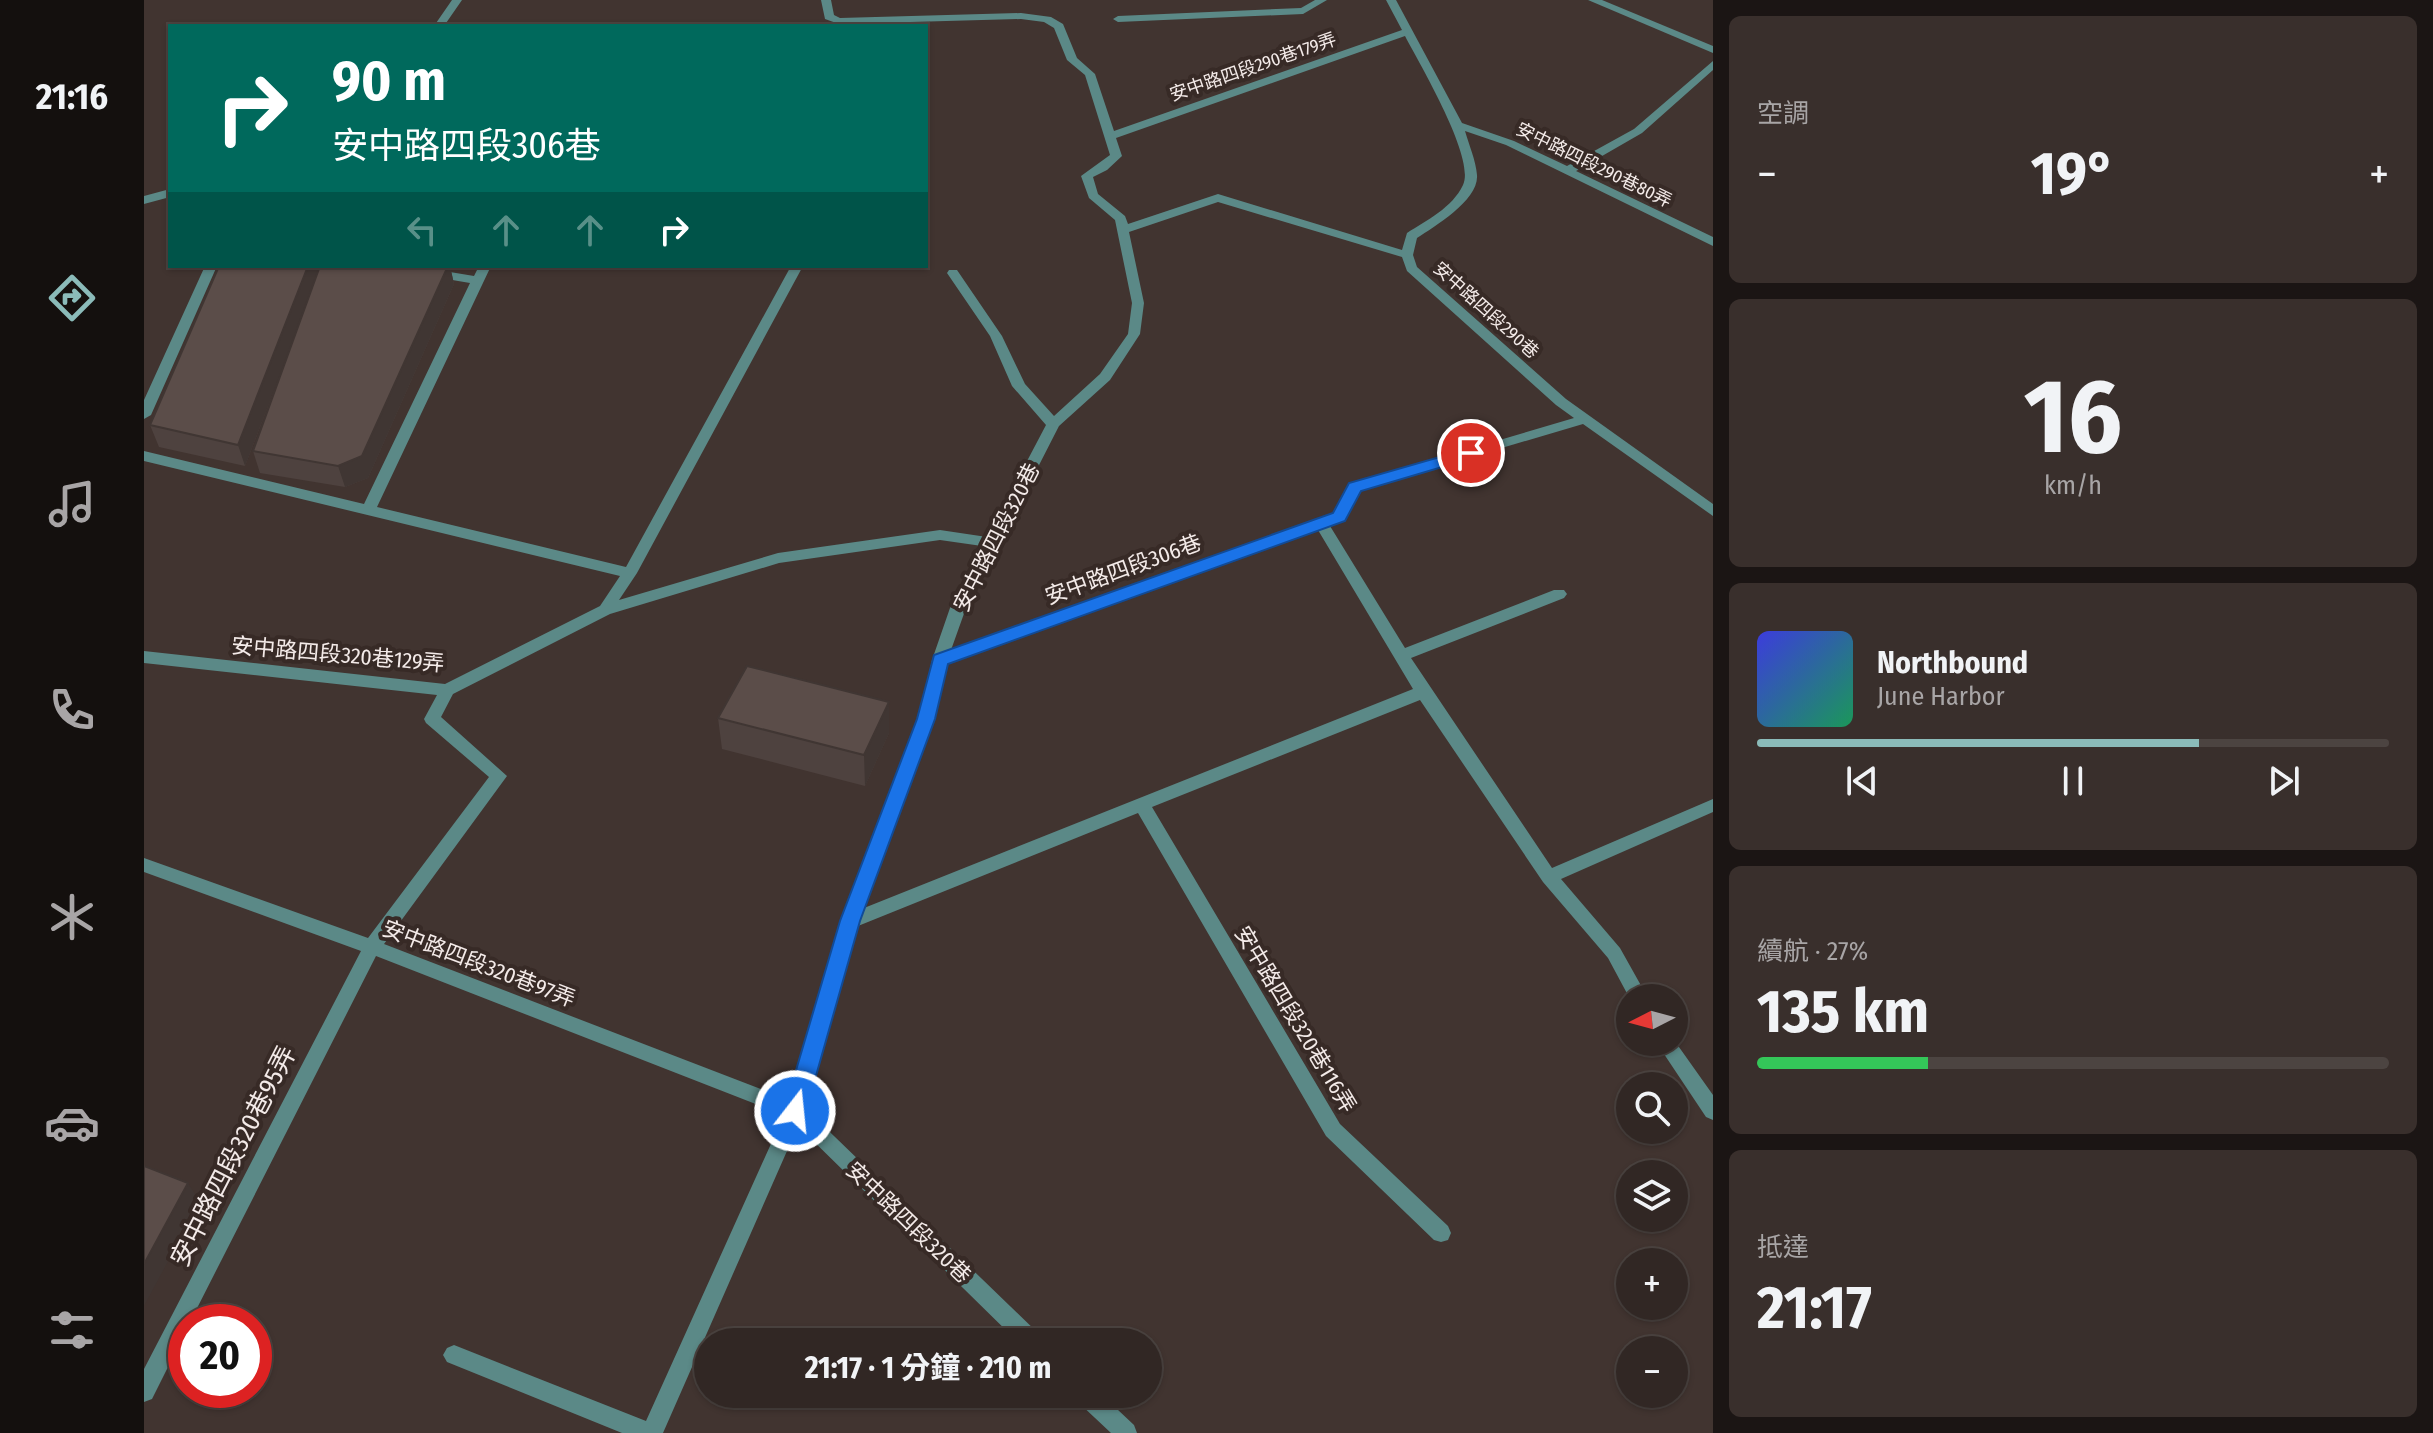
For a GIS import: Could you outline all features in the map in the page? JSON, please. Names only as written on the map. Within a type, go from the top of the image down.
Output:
[{"type":"street","points":[[440,24],[457,0]]},
{"type":"street","points":[[826,0],[829,17],[839,21],[1021,16],[1047,19],[1059,26],[1072,60],[1090,74],[1116,156],[1103,168],[1087,176],[1093,195],[1121,219],[1123,230],[1218,198],[1407,255]]},
{"type":"street","points":[[1118,19],[1303,11],[1322,0]]},
{"type":"street","name":"安中路四段290巷","points":[[1391,0],[1458,125],[1472,177],[1468,188],[1450,210],[1411,236],[1407,255],[1411,268],[1561,402],[1713,511]]},
{"type":"street","points":[[1593,0],[1713,49]]},
{"type":"street","name":"安中路四段290巷179弄","points":[[1110,136],[1408,31]]},
{"type":"street","points":[[1567,171],[1638,131],[1713,64]]},
{"type":"street","name":"安中路四段290巷80弄","points":[[1458,125],[1510,143],[1713,242]]},
{"type":"street","points":[[144,200],[168,194]]},
{"type":"street","name":"安中路四段320巷","points":[[1019,1328],[795,1111],[850,921],[926,719],[940,660],[958,608],[1053,424],[1105,377],[1134,334],[1138,303],[1123,230]]},
{"type":"street","points":[[144,415],[210,268]]},
{"type":"street","points":[[404,268],[479,281]]},
{"type":"street","points":[[368,510],[484,268]]},
{"type":"street","name":"安中路四段320巷129弄","points":[[605,610],[630,573],[796,268]]},
{"type":"street","points":[[953,273],[996,336],[1019,386],[1053,424]]},
{"type":"street","points":[[1586,419],[1355,487],[1339,517],[1321,523],[1423,692],[1549,877],[1614,953],[1631,984]]},
{"type":"street","points":[[144,456],[630,573]]},
{"type":"street","name":"安中路四段306巷","points":[[940,660],[1321,523]]},
{"type":"street","name":"安中路四段320巷129弄","points":[[144,657],[447,690],[605,610],[778,558],[940,535],[992,543]]},
{"type":"street","points":[[1401,656],[1559,594]]},
{"type":"street","name":"安中路四段320巷95弄","points":[[144,1391],[372,947],[499,776],[432,719],[447,690]]},
{"type":"street","points":[[850,921],[1423,692]]},
{"type":"street","name":"安中路四段320巷116弄","points":[[1142,804],[1333,1130],[1441,1233]]},
{"type":"street","points":[[1549,877],[1713,805]]},
{"type":"street","name":"安中路四段320巷97弄","points":[[144,865],[372,947],[795,1111]]},
{"type":"street","points":[[1675,1056],[1713,1111]]},
{"type":"street","points":[[454,1355],[650,1433],[795,1111]]},
{"type":"street","points":[[1100,1408],[1126,1433]]},
{"type":"building","points":[[218,268],[307,268],[238,445],[150,425]]},
{"type":"building","points":[[319,268],[447,268],[362,456],[338,466],[253,451]]},
{"type":"building","points":[[747,666],[889,702],[864,755],[718,718]]},
{"type":"building","points":[[144,1166],[188,1183],[144,1264]]},
{"type":"route","points":[[795,1111],[850,921],[926,719],[940,660],[1339,517],[1355,487],[1471,453]]}]
